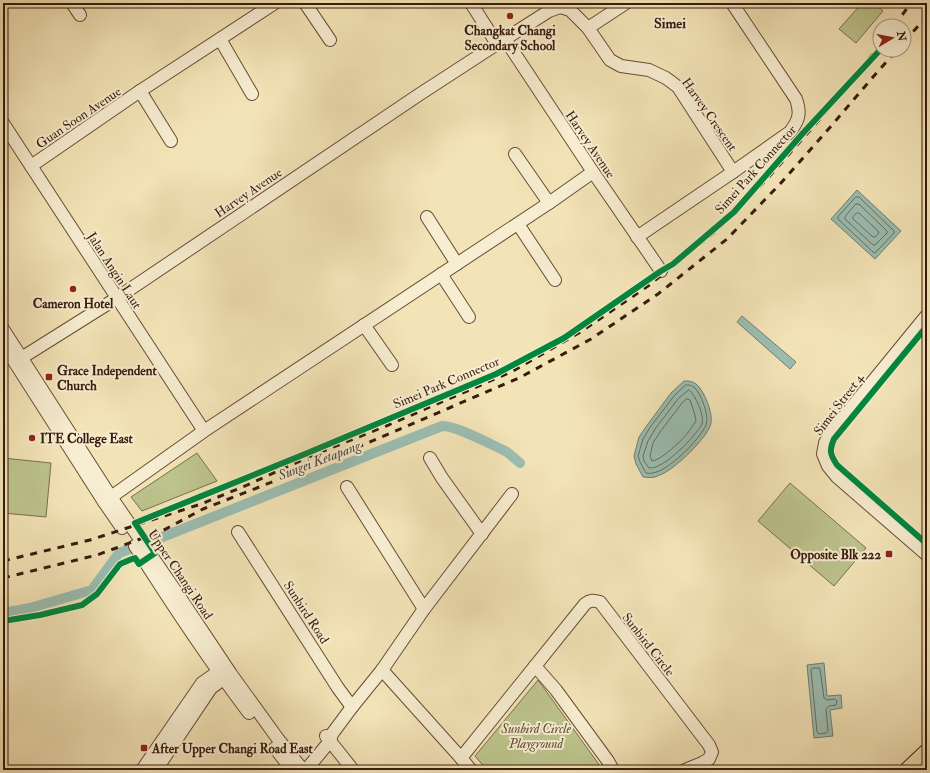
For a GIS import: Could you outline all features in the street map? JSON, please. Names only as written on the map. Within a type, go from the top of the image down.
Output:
[{"type":"main road","points":[[908,770],[927,752]]},
{"type":"street","points":[[72,3],[80,15]]},
{"type":"street","name":"Guan Soon Avenue","points":[[31,166],[140,91],[275,3]]},
{"type":"street","points":[[305,3],[330,40]]},
{"type":"street","name":"Harvey Avenue","points":[[471,3],[501,41],[661,271]]},
{"type":"street","points":[[588,28],[626,3]]},
{"type":"street","name":"Harvey Crescent","points":[[638,237],[790,132],[796,124],[799,115],[799,107],[796,99],[732,3]]},
{"type":"street","name":"Harvey Crescent","points":[[501,41],[549,11],[560,7],[570,10],[588,28],[610,60],[621,66],[649,70],[666,78],[678,88],[733,172]]},
{"type":"street","points":[[220,39],[252,94]]},
{"type":"street","name":"Harvey Avenue","points":[[19,360],[116,298],[501,41]]},
{"type":"street","name":"Guan Soon Avenue","points":[[140,91],[171,141]]},
{"type":"street","name":"Jalan Angin Laut","points":[[3,123],[204,431]]},
{"type":"street","points":[[515,154],[549,203]]},
{"type":"street","points":[[108,499],[204,431],[518,224],[593,172]]},
{"type":"street","points":[[427,217],[457,264]]},
{"type":"street","points":[[518,224],[555,280]]},
{"type":"street","points":[[442,274],[469,317]]},
{"type":"street","name":"Simei Street 4","points":[[927,315],[833,430],[825,443],[823,454],[828,466],[837,476],[927,555]]},
{"type":"street","points":[[364,325],[392,365]]},
{"type":"street","name":"Upper Changi Road","points":[[3,329],[19,360],[108,499],[145,554],[177,593],[224,672],[298,769]]},
{"type":"street","name":"Upper Changi Road","points":[[3,344],[19,360]]},
{"type":"street","points":[[430,458],[442,478],[482,534]]},
{"type":"street","points":[[347,487],[424,609]]},
{"type":"street","points":[[298,769],[330,737],[382,670],[424,609],[512,494]]},
{"type":"street","name":"Sunbird Road","points":[[238,532],[338,688],[352,707]]},
{"type":"street","name":"Sunbird Circle","points":[[461,758],[585,604],[590,600],[600,602],[709,745],[712,752],[709,759],[685,770]]},
{"type":"street","points":[[535,666],[556,690],[613,770]]},
{"type":"street","points":[[382,670],[471,770]]},
{"type":"street","points":[[142,770],[202,683],[224,672]]},
{"type":"street","points":[[156,770],[211,688],[224,672]]},
{"type":"street","points":[[330,737],[353,770]]},
{"type":"green space","points":[[862,3],[874,3],[883,11],[877,18],[872,18],[872,24],[856,43],[839,29]]},
{"type":"green space","points":[[197,453],[217,481],[142,511],[131,497]]},
{"type":"green space","points":[[3,458],[51,463],[46,517],[3,513]]},
{"type":"green space","points":[[790,483],[866,548],[834,586],[758,521]]},
{"type":"green space","name":"Sunbird Circle Playground","points":[[538,680],[603,770],[487,770],[475,756]]},
{"type":"water","points":[[857,190],[901,231],[875,259],[831,219]]},
{"type":"water","points":[[742,316],[796,362],[790,369],[737,322]]},
{"type":"water","points":[[684,381],[690,381],[696,384],[705,396],[711,414],[711,423],[709,428],[700,442],[674,467],[655,477],[643,477],[636,464],[634,456],[639,437],[671,393]]},
{"type":"water","points":[[824,663],[827,696],[841,695],[842,708],[830,710],[833,736],[814,738],[807,665]]},
{"type":"waterway","name":"Sungei Ketapang","points":[[3,613],[30,608],[92,590],[119,553],[442,426],[455,428],[507,452],[520,463]]},
{"type":"railway","points":[[900,18],[911,3]]},
{"type":"railway","points":[[912,33],[927,16]]},
{"type":"railway","points":[[3,561],[90,540],[201,504],[511,372],[582,331],[648,286],[716,231],[768,178],[820,119],[872,54]]},
{"type":"railway","points":[[3,578],[97,555],[162,531],[203,509],[318,464],[519,378],[591,339],[658,294],[727,239],[780,184],[890,58]]},
{"type":"cycle path","name":"Simei Park Connector","points":[[3,621],[40,615],[82,605],[97,594],[120,564],[135,558],[139,564],[155,553],[135,523],[496,374],[564,338],[673,264],[734,212],[804,132],[873,58]]},
{"type":"cycle path","points":[[927,326],[834,439],[831,447],[832,455],[837,465],[927,544]]},
{"type":"place","name":"Changkat Changi Secondary School","points":[[510,16]]},
{"type":"place","name":"Cameron Hotel","points":[[73,289]]},
{"type":"place","name":"Grace Independent Church","points":[[49,377]]},
{"type":"place","name":"ITE College East","points":[[32,438]]},
{"type":"place","name":"Opposite Blk 222","points":[[889,554]]},
{"type":"place","name":"After Upper Changi Road East","points":[[144,748]]},
{"type":"district","name":"Simei","points":[[670,23]]}]
